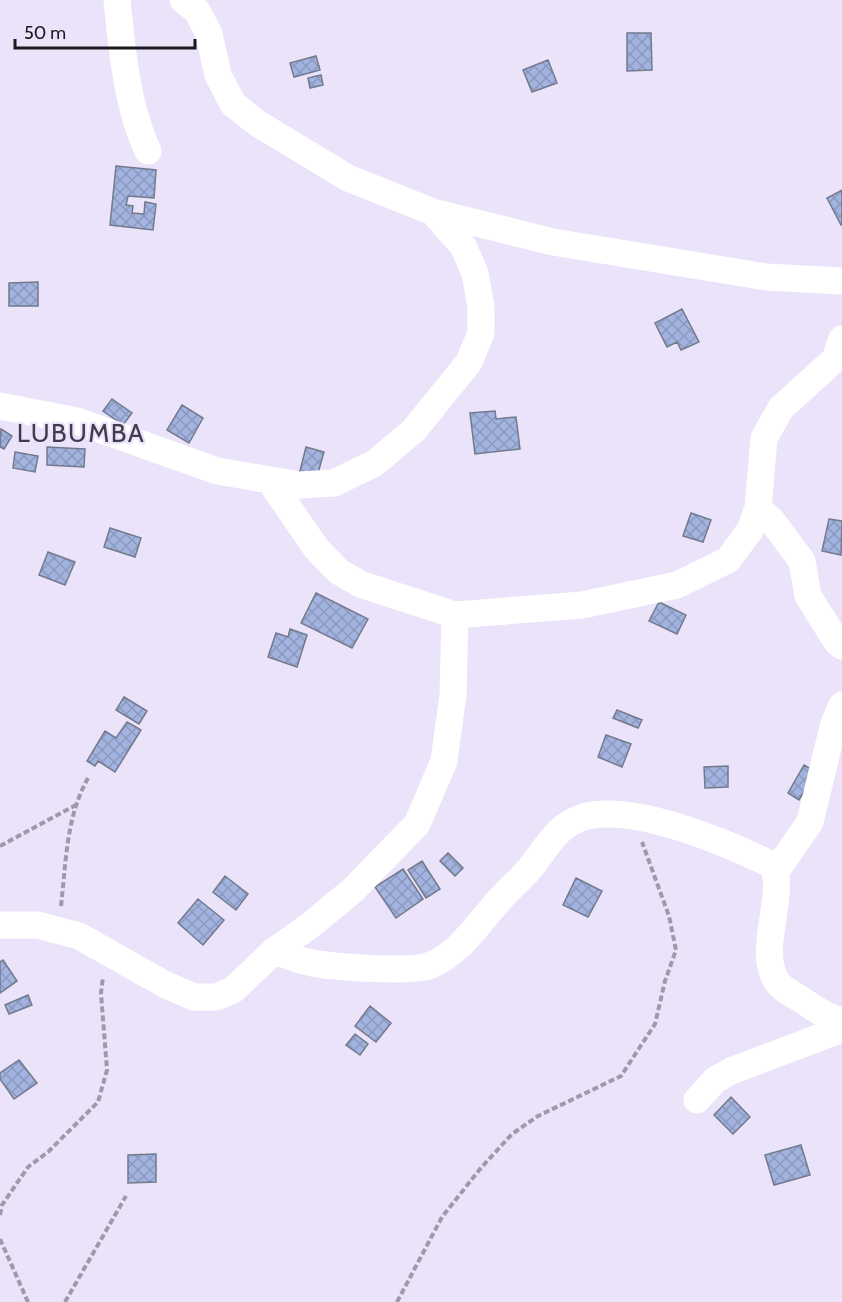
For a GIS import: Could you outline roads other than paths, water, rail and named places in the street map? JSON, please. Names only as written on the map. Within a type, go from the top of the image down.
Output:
[{"type":"street","points":[[117,0],[124,59],[137,127],[148,151]]},
{"type":"street","points":[[183,0],[197,11],[209,34],[218,75],[233,104],[257,123],[348,178],[433,212],[563,243],[766,277],[842,281]]},
{"type":"street","points":[[0,406],[77,421],[217,471],[299,485],[334,483],[375,463],[414,430],[469,362],[481,333],[481,307],[475,273],[463,246],[433,212]]},
{"type":"street","points":[[270,481],[316,548],[338,571],[360,584],[455,615],[582,605],[677,585],[728,560],[750,530],[758,508],[764,438],[781,408],[835,359],[842,339]]},
{"type":"street","points":[[758,508],[802,561],[806,588],[811,602],[842,646]]},
{"type":"street","points":[[0,925],[38,925],[78,936],[166,986],[194,997],[216,997],[233,990],[274,951],[312,924],[353,890],[417,824],[444,761],[453,696],[455,615]]},
{"type":"street","points":[[776,871],[810,822],[834,723],[842,705]]},
{"type":"street","points":[[274,951],[309,962],[397,968],[428,966],[443,960],[533,865],[552,837],[567,824],[586,816],[609,813],[675,825],[770,864],[776,871],[777,890],[770,927],[770,958],[776,980],[829,1018],[842,1021]]},
{"type":"street","points":[[697,1100],[715,1080],[731,1071],[842,1029]]},
{"type":"district","name":"LUBUMBA","points":[[81,433]]}]
